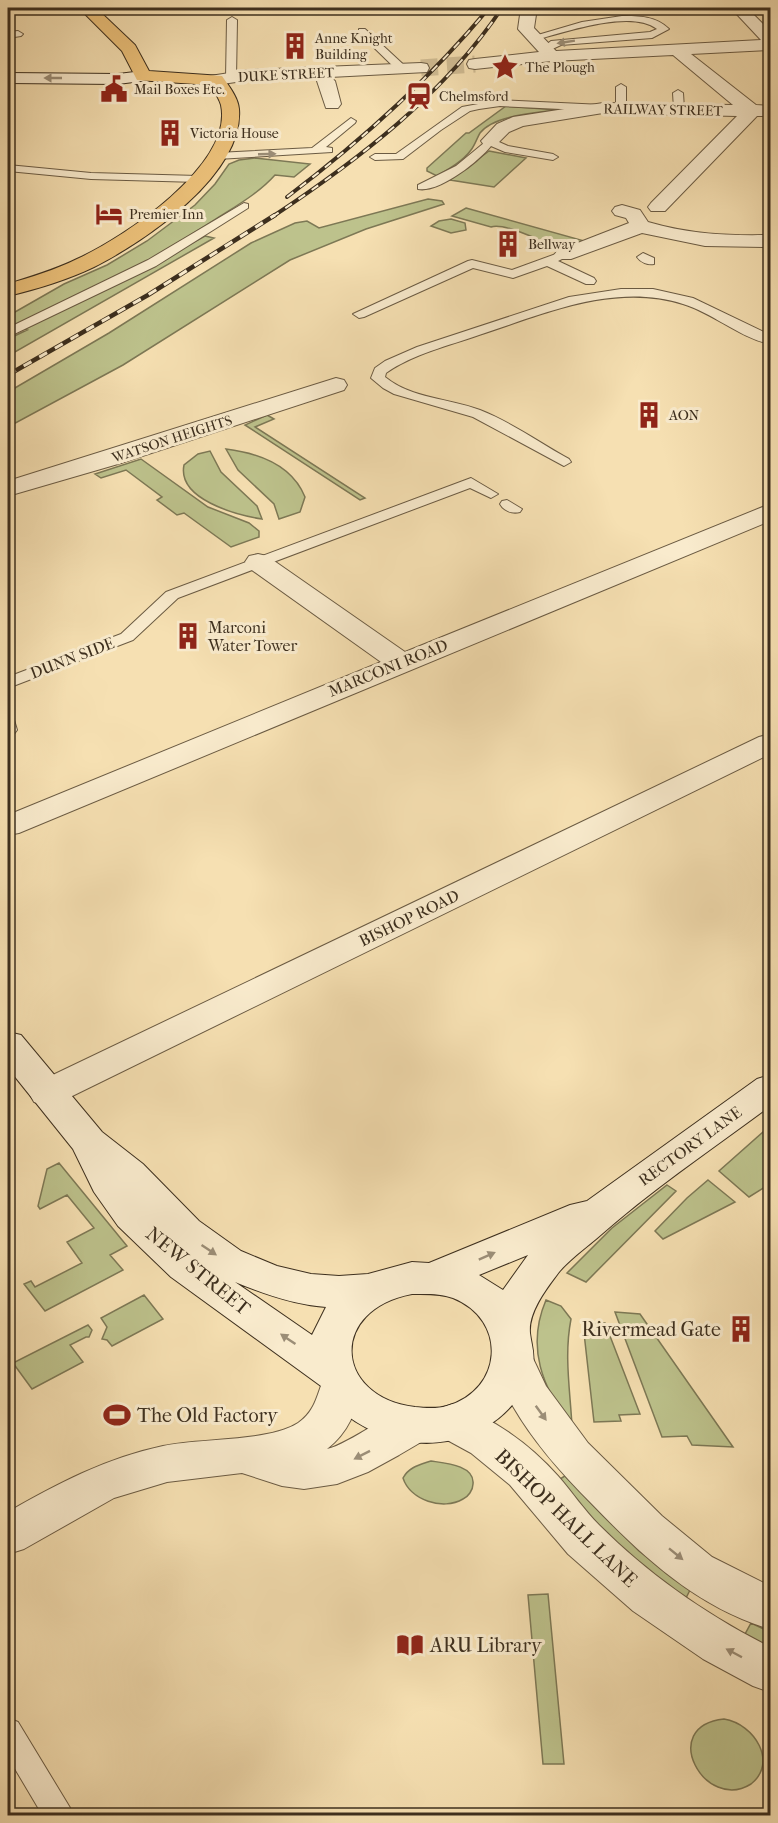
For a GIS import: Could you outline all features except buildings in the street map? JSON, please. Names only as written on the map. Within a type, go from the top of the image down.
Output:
[{"type":"main road","points":[[87,8],[129,49],[143,76]]},
{"type":"main road","name":"DUKE STREET","points":[[143,76],[224,79]]},
{"type":"main road","points":[[8,291],[65,272],[130,239],[172,206],[217,156],[230,115],[224,79]]},
{"type":"street","points":[[528,8],[525,27],[541,50]]},
{"type":"street","points":[[739,8],[771,40]]},
{"type":"street","points":[[475,64],[541,50],[678,50],[771,45]]},
{"type":"street","points":[[658,207],[761,111],[687,60],[678,50]]},
{"type":"street","name":"DUKE STREET","points":[[224,79],[421,68]]},
{"type":"street","name":"DUKE STREET","points":[[8,78],[118,79],[143,76]]},
{"type":"street","points":[[326,81],[332,104]]},
{"type":"street","name":"RAILWAY STREET","points":[[497,135],[528,119],[603,108],[679,101],[761,111]]},
{"type":"street","points":[[621,212],[633,214],[641,226]]},
{"type":"street","points":[[555,258],[607,243],[641,226],[709,242],[771,241]]},
{"type":"street","name":"WATSON HEIGHTS","points":[[8,489],[60,475],[336,385]]},
{"type":"street","name":"MARCONI ROAD","points":[[8,826],[400,662],[771,512]]},
{"type":"street","points":[[258,562],[400,662]]},
{"type":"street","name":"BISHOP ROAD","points":[[47,1093],[771,743]]},
{"type":"street","name":"NEW STREET","points":[[8,1044],[89,1142],[130,1174],[185,1232],[227,1262],[270,1280],[311,1290],[339,1293],[371,1290]]},
{"type":"street","name":"RECTORY LANE","points":[[512,1346],[517,1301],[531,1278],[546,1260],[610,1204],[771,1088]]},
{"type":"street","name":"NEW STREET","points":[[89,1142],[108,1185],[163,1246],[186,1266],[338,1380]]},
{"type":"street","name":"RECTORY LANE","points":[[434,1278],[610,1204]]},
{"type":"street","points":[[8,1535],[75,1497],[129,1473],[178,1461],[246,1456],[294,1444],[324,1428],[335,1410],[338,1380],[331,1356],[332,1336],[340,1318],[371,1290],[401,1280],[434,1278],[472,1290],[489,1301],[501,1314],[529,1396],[573,1456],[646,1530],[696,1570],[732,1591],[771,1608]]},
{"type":"street","points":[[246,1456],[289,1470],[322,1469],[360,1457],[433,1424],[476,1413],[495,1399],[507,1382],[512,1346]]},
{"type":"street","points":[[338,1380],[359,1405],[384,1419],[433,1424]]},
{"type":"street","name":"BISHOP HALL LANE","points":[[433,1424],[475,1432],[535,1480],[582,1538],[626,1579],[677,1619],[707,1638],[771,1670]]},
{"type":"lane","points":[[224,79],[232,20]]},
{"type":"lane","points":[[616,20],[650,21],[664,29],[652,35],[561,42],[551,44],[541,50],[570,28],[616,20]]},
{"type":"lane","points":[[362,31],[402,69]]},
{"type":"lane","points":[[621,87],[621,107]]},
{"type":"lane","points":[[371,160],[391,165],[412,160],[464,120],[475,107],[500,103],[542,103],[603,108]]},
{"type":"lane","points":[[217,156],[321,152],[351,121]]},
{"type":"lane","points":[[426,185],[444,178],[472,160],[497,135],[504,135],[509,140],[556,154],[505,149],[497,135]]},
{"type":"lane","points":[[8,168],[91,176],[198,179]]},
{"type":"lane","points":[[13,330],[152,264],[244,206]]},
{"type":"lane","points":[[359,314],[472,264],[513,274],[555,258],[590,281]]},
{"type":"lane","points":[[564,462],[477,414],[417,397],[384,384],[378,378],[380,371],[390,364],[423,351],[573,300],[621,293],[653,293],[689,302],[771,340]]},
{"type":"lane","name":"DUNN SIDE","points":[[8,683],[127,637],[172,596],[258,562],[471,482],[491,494]]},
{"type":"lane","points":[[8,724],[8,730]]},
{"type":"lane","points":[[8,1732],[60,1815]]},
{"type":"green space","points":[[506,106],[557,110],[516,116],[495,122],[480,133],[471,150],[456,164],[437,176],[427,171],[427,168],[466,133]]},
{"type":"green space","points":[[489,151],[526,158],[494,187],[450,180]]},
{"type":"green space","points":[[255,158],[310,164],[294,177],[275,175],[247,199],[166,250],[88,293],[8,330],[8,316],[64,284],[107,265],[147,241],[195,205],[215,184],[229,164]]},
{"type":"green space","points":[[428,199],[442,201],[444,204],[366,229],[290,260],[123,365],[8,427],[8,392],[109,333],[251,243],[295,223],[307,221],[319,228]]},
{"type":"green space","points":[[466,208],[588,242],[560,253],[554,250],[558,248],[514,230],[505,227],[491,227],[452,216]]},
{"type":"green space","points":[[451,219],[465,223],[466,230],[451,233],[431,226],[439,221]]},
{"type":"green space","points":[[205,236],[214,238],[8,356],[8,339],[27,330],[22,329],[118,284]]},
{"type":"green space","points":[[267,415],[274,419],[255,427],[365,498],[360,500],[245,425]]},
{"type":"green space","points":[[226,449],[262,458],[283,469],[292,477],[305,497],[300,512],[279,519],[274,504],[238,470]]},
{"type":"green space","points":[[210,451],[221,472],[257,506],[262,519],[224,509],[199,496],[190,487],[184,477],[184,465],[198,454]]},
{"type":"green space","points":[[141,459],[208,507],[249,523],[259,531],[259,537],[231,547],[184,513],[177,515],[157,500],[162,497],[126,470],[101,478],[95,474]]},
{"type":"green space","points":[[763,1132],[770,1138],[770,1184],[749,1197],[719,1171]]},
{"type":"green space","points":[[59,1163],[127,1246],[110,1255],[123,1270],[45,1311],[24,1284],[31,1281],[35,1287],[82,1263],[67,1242],[94,1228],[67,1195],[40,1209],[38,1206],[47,1169]]},
{"type":"green space","points":[[708,1180],[735,1202],[663,1239],[655,1231]]},
{"type":"green space","points":[[667,1185],[676,1191],[586,1282],[567,1273],[612,1228]]},
{"type":"green space","points":[[144,1295],[163,1319],[112,1346],[107,1340],[102,1339],[107,1327],[101,1318]]},
{"type":"green space","points":[[546,1300],[561,1306],[571,1319],[568,1359],[572,1426],[552,1397],[540,1366],[537,1334]]},
{"type":"green space","points":[[615,1312],[640,1314],[733,1447],[692,1445],[687,1436],[662,1437]]},
{"type":"green space","points":[[605,1323],[640,1414],[619,1415],[621,1421],[594,1422],[583,1324]]},
{"type":"green space","points":[[88,1325],[92,1330],[89,1337],[70,1345],[83,1362],[32,1389],[13,1363]]},
{"type":"green space","points":[[431,1461],[458,1466],[469,1473],[473,1484],[465,1498],[446,1504],[437,1503],[420,1497],[407,1486],[403,1478],[405,1474],[418,1465]]},
{"type":"green space","points":[[565,1476],[639,1551],[690,1590],[684,1602],[651,1580],[553,1483]]},
{"type":"green space","points":[[548,1594],[564,1764],[543,1764],[528,1595]]},
{"type":"green space","points":[[751,1623],[770,1632],[770,1649],[744,1636]]},
{"type":"green space","points":[[724,1719],[745,1728],[753,1736],[762,1756],[763,1766],[759,1775],[751,1784],[734,1790],[718,1787],[705,1778],[695,1765],[691,1750],[693,1736],[704,1725]]},
{"type":"tunnel","points":[[421,68],[475,64]]},
{"type":"railway","points":[[287,197],[393,109],[443,60],[489,8]]},
{"type":"railway","points":[[274,216],[336,173],[398,124],[454,69],[502,8]]},
{"type":"railway","points":[[8,375],[148,295],[274,216]]},
{"type":"place","name":"Anne Knight Building","points":[[295,46]]},
{"type":"place","name":"The Plough","points":[[505,67]]},
{"type":"place","name":"Mail Boxes Etc.","points":[[114,89]]},
{"type":"place","name":"Chelmsford","points":[[419,96]]},
{"type":"place","name":"Victoria House","points":[[170,133]]},
{"type":"place","name":"Premier Inn","points":[[109,214]]},
{"type":"place","name":"Bellway","points":[[508,244]]},
{"type":"place","name":"AON","points":[[649,415]]},
{"type":"place","name":"Marconi Water Tower","points":[[188,636]]},
{"type":"place","name":"Rivermead Gate","points":[[741,1329]]},
{"type":"place","name":"The Old Factory","points":[[117,1415]]},
{"type":"place","name":"ARU Library","points":[[410,1645]]}]
